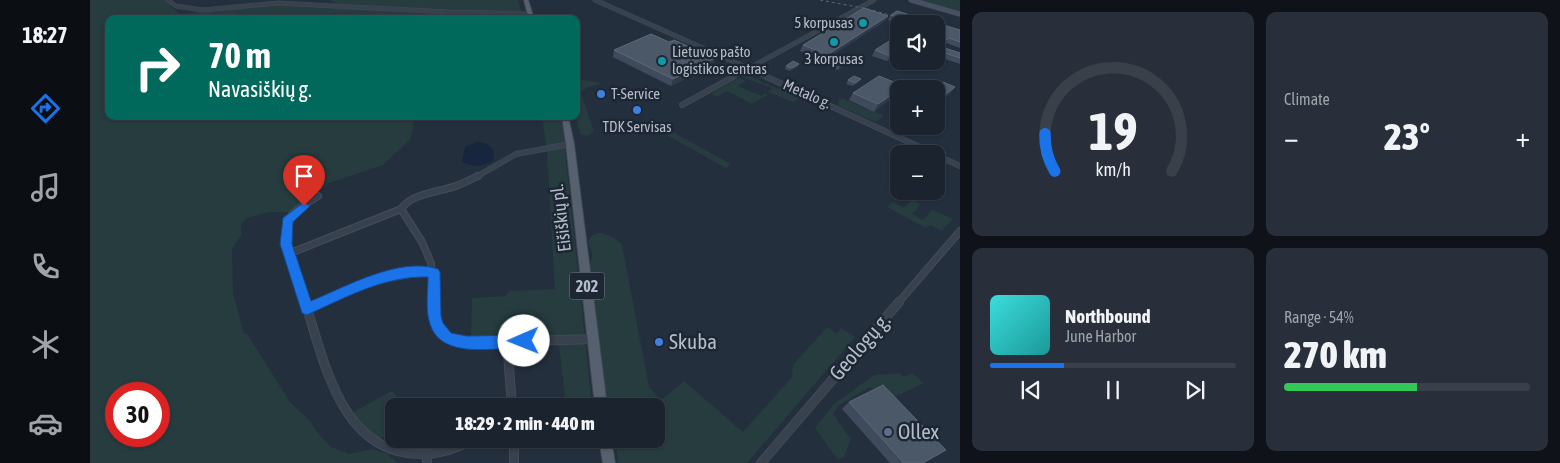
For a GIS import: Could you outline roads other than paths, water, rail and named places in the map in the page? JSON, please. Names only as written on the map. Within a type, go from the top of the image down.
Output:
[{"type":"main road","points":[[526,0],[531,15]]},
{"type":"main road","name":"Eišiškių pl.","points":[[566,120],[600,398]]},
{"type":"main road","points":[[607,448],[608,463]]},
{"type":"street","points":[[167,0],[178,8],[201,10],[278,3],[510,15]]},
{"type":"street","name":"Metalo g.","points":[[595,0],[916,145]]},
{"type":"street","points":[[682,106],[874,0]]},
{"type":"street","points":[[911,0],[960,14]]},
{"type":"street","points":[[288,254],[401,209],[402,205],[412,199],[456,186],[489,171],[516,154],[570,144]]},
{"type":"street","name":"Metalo g.","points":[[945,158],[960,166]]},
{"type":"street","points":[[318,196],[293,214],[287,221],[286,244],[333,389],[343,410],[354,425],[370,439],[391,449],[427,459],[456,448]]},
{"type":"street","points":[[401,209],[426,250],[434,272],[435,316],[437,325],[446,337],[452,341],[467,342],[593,339]]},
{"type":"street","name":"Geologų g.","points":[[760,463],[960,231]]},
{"type":"street","points":[[307,309],[370,281],[390,275],[434,272]]},
{"type":"street","points":[[507,341],[511,398]]},
{"type":"street","points":[[514,448],[514,463]]},
{"type":"water","points":[[476,142],[484,143],[493,149],[493,161],[478,166],[462,162],[465,147]]},
{"type":"railway","points":[[820,0],[890,15]]},
{"type":"place","name":"5 korpusas","points":[[863,23]]},
{"type":"place","name":"3 korpusas","points":[[834,42]]},
{"type":"place","name":"Lietuvos pašto logistikos centras","points":[[662,61]]},
{"type":"place","name":"T-Service","points":[[601,94]]},
{"type":"place","name":"TDK Servisas","points":[[637,110]]},
{"type":"place","name":"Skuba","points":[[659,342]]},
{"type":"place","name":"Ollex","points":[[888,432]]}]
